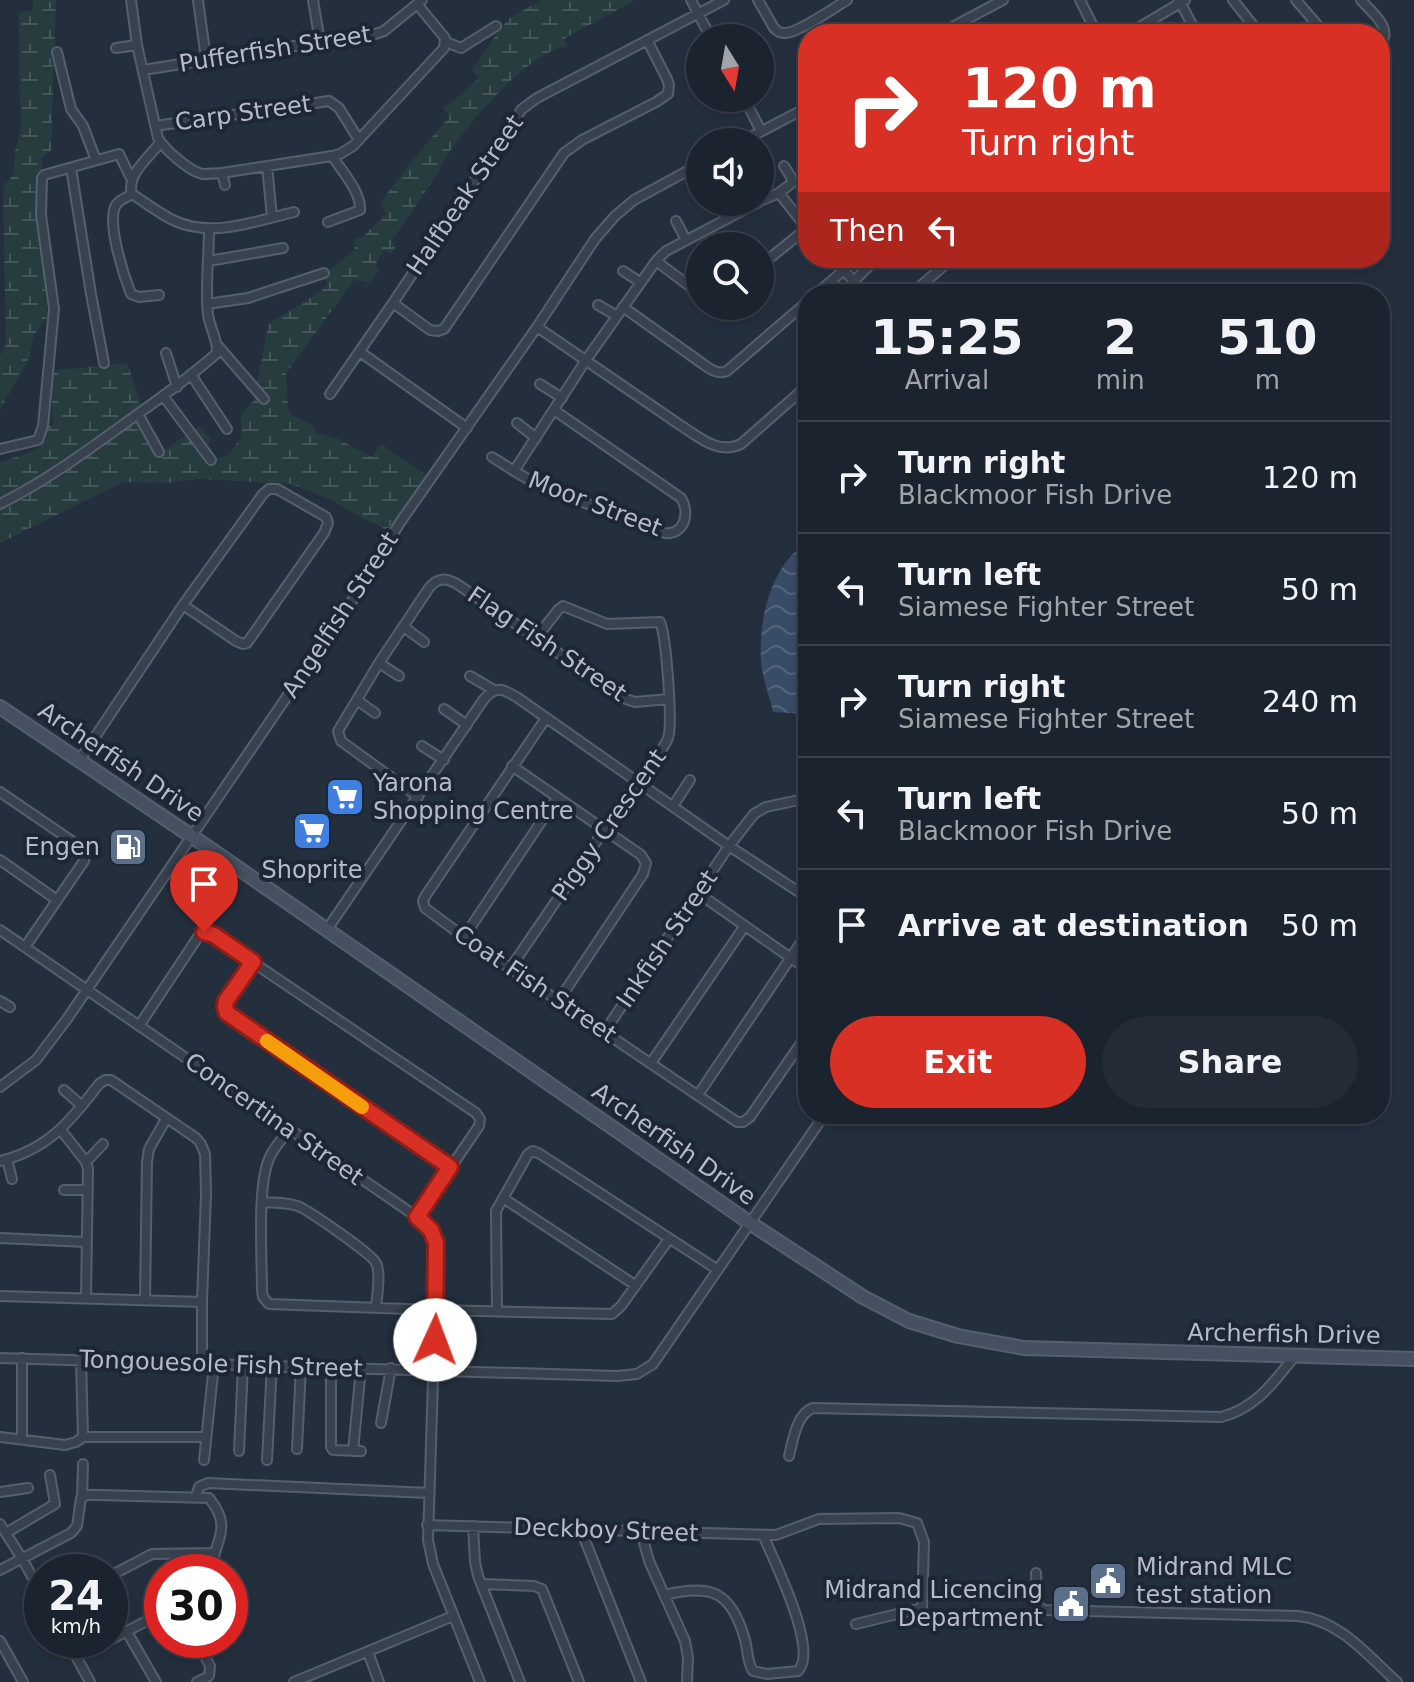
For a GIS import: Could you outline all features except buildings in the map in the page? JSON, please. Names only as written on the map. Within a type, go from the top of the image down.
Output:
[{"type":"street","points":[[131,0],[137,45],[160,143],[196,172],[205,174],[332,156],[346,151],[442,51],[446,42],[443,34],[419,2]]},
{"type":"street","points":[[198,0],[206,59]]},
{"type":"street","points":[[313,0],[320,42]]},
{"type":"street","points":[[691,0],[703,24]]},
{"type":"street","name":"Halfbeak Street","points":[[330,394],[522,109],[537,98],[724,0]]},
{"type":"street","points":[[758,0],[778,31],[785,33],[798,28]]},
{"type":"street","points":[[805,24],[847,0]]},
{"type":"street","points":[[958,24],[1003,0]]},
{"type":"street","points":[[1080,0],[1092,24]]},
{"type":"street","points":[[1233,0],[1252,24]]},
{"type":"street","points":[[1296,0],[1316,24]]},
{"type":"street","points":[[1361,0],[1381,24]]},
{"type":"street","points":[[1144,24],[1181,1],[1192,24]]},
{"type":"street","name":"Pufferfish Street","points":[[143,70],[373,36],[419,2]]},
{"type":"street","points":[[446,42],[461,48],[496,26]]},
{"type":"street","points":[[393,303],[430,330],[444,329],[564,153],[582,140],[668,94],[667,79],[647,40]]},
{"type":"street","points":[[116,48],[137,45]]},
{"type":"street","points":[[57,52],[71,109],[83,126],[96,160]]},
{"type":"street","name":"Carp Street","points":[[155,126],[329,101],[339,108],[359,140]]},
{"type":"street","points":[[767,128],[798,112]]},
{"type":"street","points":[[160,143],[131,178],[129,187],[132,194],[176,222],[209,230],[294,212]]},
{"type":"street","points":[[0,449],[40,437],[54,309],[41,215],[42,178],[121,155],[131,178]]},
{"type":"street","points":[[328,222],[355,213],[361,207],[358,196],[332,156]]},
{"type":"street","points":[[267,166],[272,217]]},
{"type":"street","points":[[784,166],[792,182],[779,193],[798,217]]},
{"type":"street","points":[[71,168],[104,363]]},
{"type":"street","name":"Angelfish Street","points":[[0,1087],[42,1053],[88,989],[342,616],[399,524],[595,239],[615,216],[641,196],[686,172]]},
{"type":"street","points":[[222,173],[225,185]]},
{"type":"street","name":"Moor Street","points":[[774,195],[779,193]]},
{"type":"street","points":[[132,194],[119,201],[113,212],[120,263],[131,294],[139,297],[159,295]]},
{"type":"street","name":"Moor Street","points":[[701,232],[732,216]]},
{"type":"street","points":[[676,221],[686,240]]},
{"type":"street","points":[[209,230],[208,318],[218,346],[264,399]]},
{"type":"street","points":[[774,255],[798,236]]},
{"type":"street","name":"Moor Street","points":[[514,471],[640,282],[666,251],[686,240]]},
{"type":"street","points":[[209,261],[283,248]]},
{"type":"street","points":[[656,261],[686,284]]},
{"type":"street","points":[[854,281],[867,268]]},
{"type":"street","points":[[923,284],[942,268]]},
{"type":"street","points":[[828,284],[844,270],[857,284]]},
{"type":"street","points":[[623,271],[640,282]]},
{"type":"street","points":[[207,304],[248,298],[324,273]]},
{"type":"street","points":[[598,305],[617,316]]},
{"type":"street","points":[[623,307],[714,372],[721,373],[798,310]]},
{"type":"street","points":[[537,327],[680,425],[722,448],[741,444],[798,394]]},
{"type":"street","points":[[0,504],[75,460],[164,397],[217,353],[218,346]]},
{"type":"street","points":[[360,352],[467,428]]},
{"type":"street","points":[[166,353],[177,387]]},
{"type":"street","points":[[192,376],[227,429]]},
{"type":"street","points":[[540,384],[562,398]]},
{"type":"street","points":[[164,397],[211,460]]},
{"type":"street","name":"Moor Street","points":[[492,457],[540,486],[665,533],[675,533],[682,527],[685,508],[681,498],[554,410]]},
{"type":"street","points":[[138,414],[159,452]]},
{"type":"street","name":"Moor Street","points":[[517,423],[536,438]]},
{"type":"street","points":[[79,761],[183,605],[266,491],[277,489],[326,517],[328,523],[324,533],[247,643],[236,641],[183,605]]},
{"type":"street","name":"Flag Fish Street","points":[[418,797],[339,738],[338,733],[340,725],[431,585],[444,578],[626,699],[635,702],[669,699]]},
{"type":"street","name":"Piggy Crescent","points":[[511,967],[667,740],[669,699],[660,622],[607,624],[563,606],[537,637]]},
{"type":"street","points":[[404,627],[424,642]]},
{"type":"street","points":[[379,663],[399,676]]},
{"type":"street","points":[[470,676],[494,690],[510,694],[798,891]]},
{"type":"street","points":[[326,931],[484,699],[494,690]]},
{"type":"street","points":[[357,700],[375,713]]},
{"type":"street","name":"Archerfish Drive","points":[[0,707],[750,1223],[878,1306],[931,1329],[1008,1346],[1414,1359]]},
{"type":"street","points":[[444,709],[467,725]]},
{"type":"street","name":"Coat Fish Street","points":[[546,718],[423,901],[426,909],[735,1121],[746,1120],[798,1047]]},
{"type":"street","points":[[422,746],[444,760]]},
{"type":"street","points":[[512,766],[641,855],[646,867],[559,1000]]},
{"type":"street","points":[[673,806],[690,780]]},
{"type":"street","points":[[0,792],[84,850],[84,861],[25,947]]},
{"type":"street","points":[[464,937],[557,798]]},
{"type":"street","name":"Inkfish Street","points":[[605,1031],[729,846],[754,814],[798,800]]},
{"type":"street","points":[[0,860],[57,900]]},
{"type":"street","points":[[698,893],[798,963]]},
{"type":"street","points":[[651,1063],[744,927]]},
{"type":"street","name":"Concertina Street","points":[[0,930],[417,1217],[431,1230],[436,1243],[436,1310],[428,1540],[433,1564],[480,1682]]},
{"type":"street","points":[[139,1026],[202,933],[208,932],[476,1113],[480,1119],[479,1126],[417,1217]]},
{"type":"street","points":[[698,1095],[798,946]]},
{"type":"street","points":[[253,962],[226,1001],[227,1013],[450,1167]]},
{"type":"street","points":[[0,1001],[10,1007]]},
{"type":"street","points":[[12,1179],[4,1160],[30,1150],[61,1130],[105,1080],[111,1080],[196,1138],[205,1154],[202,1364]]},
{"type":"street","points":[[64,1090],[82,1106]]},
{"type":"street","points":[[145,1300],[147,1162],[149,1149],[166,1119]]},
{"type":"street","name":"Tongouesole Fish Street","points":[[0,1358],[637,1374],[653,1364],[818,1124]]},
{"type":"street","points":[[290,1129],[265,1170],[262,1291],[269,1304],[612,1314],[619,1310],[669,1239]]},
{"type":"street","points":[[61,1130],[88,1169],[86,1298]]},
{"type":"street","points":[[86,1162],[103,1144]]},
{"type":"street","points":[[497,1312],[498,1207],[532,1151],[718,1270]]},
{"type":"street","points":[[64,1190],[88,1190]]},
{"type":"street","points":[[503,1198],[635,1285]]},
{"type":"street","points":[[262,1202],[300,1207],[374,1260],[378,1271],[376,1307]]},
{"type":"street","points":[[0,1238],[87,1242]]},
{"type":"street","points":[[0,1296],[202,1302]]},
{"type":"street","points":[[789,1456],[799,1422],[806,1410],[813,1408],[1221,1417],[1242,1409],[1262,1396],[1294,1357]]},
{"type":"street","points":[[22,1358],[22,1439]]},
{"type":"street","points":[[81,1360],[83,1437]]},
{"type":"street","points":[[204,1460],[214,1364]]},
{"type":"street","points":[[239,1451],[243,1365]]},
{"type":"street","points":[[267,1460],[272,1365]]},
{"type":"street","points":[[297,1449],[301,1366]]},
{"type":"street","points":[[333,1367],[331,1447],[333,1450],[357,1451],[361,1368]]},
{"type":"street","points":[[381,1423],[391,1368]]},
{"type":"street","points":[[0,1437],[65,1445],[83,1437],[206,1437]]},
{"type":"street","points":[[0,1570],[75,1530],[83,1464]]},
{"type":"street","points":[[6,1533],[55,1504],[50,1475]]},
{"type":"street","points":[[196,1496],[199,1487],[208,1483],[429,1493]]},
{"type":"street","points":[[0,1492],[28,1488]]},
{"type":"street","points":[[81,1499],[87,1495],[196,1496],[209,1498],[219,1511],[222,1537],[214,1553],[152,1554],[128,1567]]},
{"type":"street","name":"Deckboy Street","points":[[427,1525],[763,1535],[785,1533],[819,1519],[899,1518],[917,1523],[924,1542],[922,1608],[856,1624]]},
{"type":"street","points":[[0,1524],[23,1560]]},
{"type":"street","points":[[473,1526],[475,1562],[481,1584],[520,1682]]},
{"type":"street","points":[[581,1530],[641,1682]]},
{"type":"street","points":[[641,1532],[649,1561],[686,1646],[687,1682]]},
{"type":"street","points":[[665,1595],[702,1591],[721,1596],[741,1628],[753,1671],[785,1674],[800,1670],[804,1654],[801,1631],[763,1535]]},
{"type":"street","points":[[1036,1573],[1037,1601],[1043,1610],[1316,1618],[1341,1632],[1397,1682]]},
{"type":"street","points":[[481,1584],[542,1589],[579,1682]]},
{"type":"street","points":[[294,1682],[316,1678],[453,1616]]},
{"type":"street","points":[[128,1634],[156,1682]]},
{"type":"street","points":[[0,1641],[23,1682]]},
{"type":"street","points":[[368,1652],[379,1682]]},
{"type":"street","points":[[77,1658],[90,1682]]},
{"type":"street","points":[[197,1682],[209,1676],[211,1670],[205,1658]]},
{"type":"green space","points":[[33,0],[56,0],[51,151],[42,157],[39,216],[47,318],[34,335],[28,360],[0,410],[0,355],[6,345],[3,197],[4,186],[14,173],[21,126],[19,13],[33,10]]},
{"type":"green space","points":[[538,0],[635,0],[564,39],[568,47],[534,61],[494,97],[446,158],[391,242],[396,246],[391,254],[384,250],[375,265],[380,269],[369,283],[355,279],[286,373],[288,408],[292,415],[314,426],[315,433],[338,439],[372,457],[381,444],[428,476],[387,530],[331,500],[291,484],[201,479],[165,483],[123,482],[0,543],[0,463],[40,448],[44,430],[53,424],[50,371],[127,363],[146,418],[165,450],[199,426],[211,439],[204,451],[213,460],[228,455],[242,437],[241,416],[254,400],[268,324],[327,286],[324,275],[355,249],[354,239],[364,236],[386,213],[380,203],[450,116],[442,108],[479,78],[472,69],[501,28],[510,18]]},
{"type":"water","points":[[798,550],[798,713],[773,712],[762,670],[761,636],[775,581]]},
{"type":"slow traffic","points":[[267,1041],[362,1107]]},
{"type":"place","name":"Yarona Shopping Centre","points":[[345,797]]},
{"type":"place","name":"Shoprite","points":[[312,831]]},
{"type":"place","name":"Engen","points":[[128,847]]},
{"type":"place","name":"Midrand MLC test station","points":[[1108,1581]]},
{"type":"place","name":"Midrand Licencing Department","points":[[1071,1604]]},
{"type":"route","points":[[204,932],[214,935],[253,962],[226,1001],[227,1013],[450,1167],[417,1217],[434,1234],[436,1243],[435,1340]]}]
